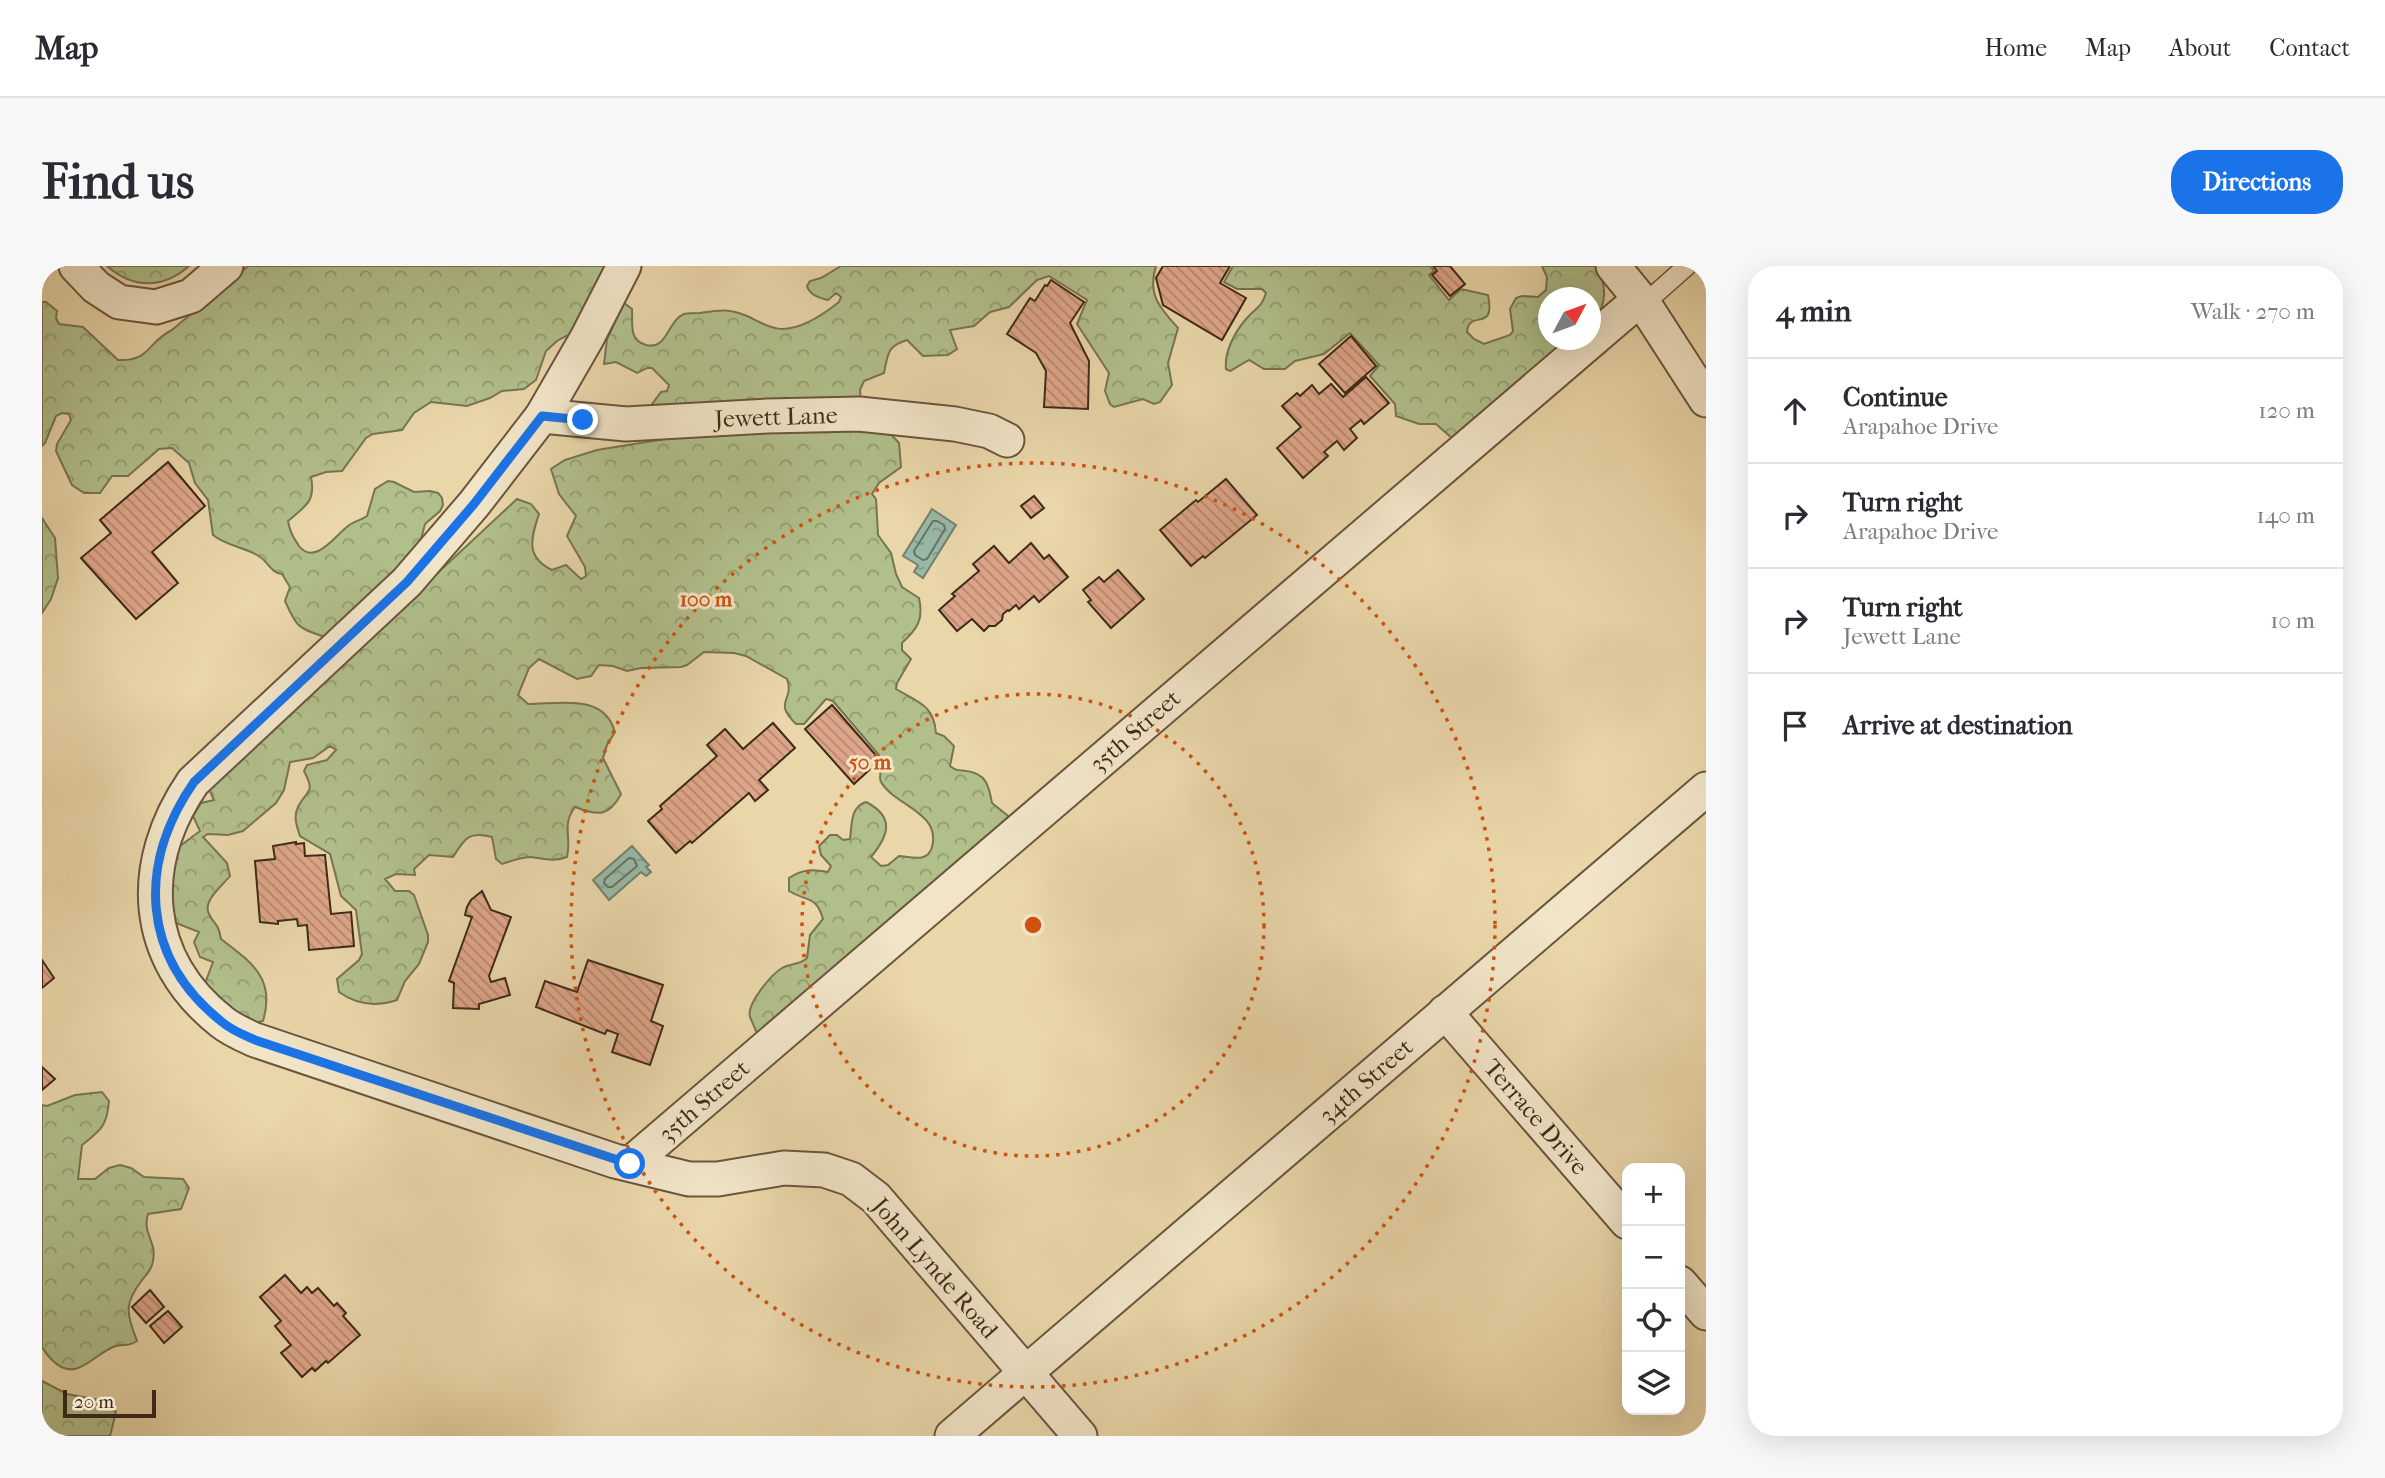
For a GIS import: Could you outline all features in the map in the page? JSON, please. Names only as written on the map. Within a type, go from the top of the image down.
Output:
[{"type":"street","points":[[76,266],[96,287],[119,302],[156,307],[191,296],[222,269]]},
{"type":"street","name":"John Lynde Road","points":[[624,266],[542,416],[474,504],[407,582],[194,782],[177,807],[165,833],[158,862],[156,912],[162,941],[174,968],[193,996],[224,1024],[255,1040],[630,1164],[689,1179],[718,1179],[785,1168],[824,1170],[851,1179],[876,1198],[1080,1436]]},
{"type":"street","points":[[1613,266],[1642,302],[1706,400]]},
{"type":"street","name":"35th Street","points":[[630,1164],[1642,302]]},
{"type":"street","name":"Jewett Lane","points":[[542,416],[626,424],[859,414],[955,424],[989,431],[1007,440]]},
{"type":"street","name":"34th Street","points":[[952,1436],[1706,789]]},
{"type":"street","name":"Terrace Drive","points":[[1445,1012],[1622,1216]]},
{"type":"street","points":[[1685,1289],[1706,1313]]},
{"type":"lane","points":[[1642,302],[1687,266]]},
{"type":"green space","points":[[107,266],[189,266],[169,279],[148,283],[127,279]]},
{"type":"green space","points":[[248,266],[608,266],[575,331],[546,351],[536,380],[524,389],[502,391],[467,406],[431,402],[414,413],[402,430],[373,434],[366,438],[342,471],[311,477],[312,492],[308,503],[288,521],[299,546],[312,553],[325,547],[348,526],[367,516],[375,489],[388,481],[414,492],[438,493],[443,505],[425,524],[419,547],[327,638],[296,623],[285,601],[290,587],[282,574],[275,572],[255,554],[213,535],[208,500],[195,483],[189,463],[172,448],[159,449],[128,476],[112,476],[100,493],[84,493],[72,485],[56,451],[57,444],[71,420],[69,414],[56,416],[42,446],[42,302],[57,311],[59,324],[83,327],[118,360],[129,360],[143,354]]},
{"type":"green space","points":[[841,266],[1156,266],[1154,293],[1161,307],[1178,328],[1168,363],[1172,385],[1160,402],[1154,404],[1143,399],[1114,407],[1110,404],[1105,391],[1109,373],[1077,324],[1087,300],[1049,276],[1037,280],[1009,307],[990,312],[974,326],[950,330],[957,349],[948,355],[923,356],[907,340],[896,345],[888,356],[884,373],[864,381],[860,390],[861,403],[650,407],[661,392],[667,391],[669,385],[652,368],[637,373],[616,362],[604,364],[607,339],[624,303],[632,309],[632,325],[636,339],[646,345],[659,343],[674,322],[688,313],[729,311],[773,328],[790,328],[812,320],[839,302],[841,297],[836,293],[828,300],[815,295],[807,286],[810,281]]},
{"type":"green space","points":[[1233,266],[1430,266],[1434,271],[1429,275],[1449,300],[1461,289],[1488,295],[1488,314],[1469,325],[1467,332],[1474,339],[1484,344],[1510,335],[1513,331],[1510,309],[1516,298],[1538,297],[1538,350],[1561,350],[1454,440],[1436,424],[1419,424],[1396,416],[1395,404],[1370,376],[1379,365],[1350,333],[1324,354],[1295,361],[1285,369],[1264,369],[1249,360],[1230,371],[1226,369],[1234,336],[1260,305],[1266,293],[1262,289],[1237,289],[1224,282]]},
{"type":"green space","points":[[1542,266],[1595,266],[1603,281],[1601,309],[1601,287],[1546,287],[1547,277]]},
{"type":"green space","points":[[885,428],[899,443],[901,467],[879,483],[872,494],[876,499],[878,535],[891,553],[902,587],[919,598],[921,612],[918,624],[902,643],[902,650],[911,659],[896,689],[924,705],[932,716],[936,733],[944,736],[954,746],[950,766],[956,770],[978,774],[988,786],[992,803],[1012,819],[758,1037],[750,1017],[756,997],[778,971],[807,958],[810,935],[823,919],[814,902],[789,891],[789,878],[808,870],[828,872],[831,866],[821,855],[819,846],[830,835],[837,835],[843,840],[850,839],[854,812],[866,802],[882,814],[885,820],[885,834],[871,857],[881,866],[888,865],[899,856],[918,858],[927,855],[932,847],[933,835],[924,817],[896,797],[881,782],[880,774],[884,761],[833,701],[826,699],[804,724],[796,724],[785,705],[789,686],[787,679],[746,656],[734,653],[704,652],[681,667],[627,671],[599,665],[591,676],[577,679],[539,659],[529,668],[518,695],[528,704],[579,703],[601,711],[609,720],[615,732],[603,758],[621,794],[607,811],[596,813],[575,807],[568,826],[567,857],[562,859],[528,857],[502,864],[496,859],[492,837],[478,835],[468,838],[453,857],[429,855],[414,869],[415,875],[396,874],[385,879],[395,891],[409,891],[414,895],[428,935],[419,964],[405,981],[397,1000],[389,1002],[360,1002],[339,992],[337,979],[359,960],[362,954],[356,910],[341,896],[330,854],[300,836],[297,826],[297,811],[310,788],[304,771],[307,765],[327,760],[336,750],[330,746],[313,758],[290,762],[284,790],[276,803],[243,831],[228,835],[208,834],[203,837],[227,863],[230,876],[208,904],[209,914],[221,939],[258,972],[266,993],[263,1021],[254,1023],[220,1003],[204,986],[213,962],[200,957],[194,942],[199,932],[171,921],[169,897],[176,849],[200,831],[193,816],[201,803],[214,800],[208,787],[517,499],[531,504],[539,514],[532,539],[537,559],[552,570],[566,565],[581,579],[586,576],[585,567],[567,536],[576,516],[559,494],[551,469],[565,460],[597,450],[727,429]]},
{"type":"green space","points":[[42,518],[55,538],[58,578],[51,599],[42,613]]},
{"type":"green space","points":[[102,1092],[109,1101],[107,1116],[98,1131],[82,1145],[78,1179],[95,1179],[109,1168],[120,1165],[131,1168],[144,1177],[183,1179],[189,1188],[181,1209],[148,1214],[147,1227],[154,1254],[152,1264],[129,1303],[129,1316],[137,1341],[116,1346],[85,1365],[69,1369],[52,1360],[42,1347],[42,1105],[47,1106],[75,1095]]},
{"type":"green space","points":[[42,1381],[67,1394],[99,1400],[116,1412],[110,1436],[42,1436]]},
{"type":"water","points":[[932,509],[956,525],[923,578],[914,572],[918,565],[903,556]]},
{"type":"water","points":[[632,846],[649,865],[646,867],[651,872],[646,876],[641,872],[609,900],[593,880]]},
{"type":"building","points":[[1163,266],[1230,266],[1220,283],[1246,298],[1222,340],[1163,305],[1156,278]]},
{"type":"building","points":[[1433,266],[1450,266],[1465,284],[1450,296],[1432,275],[1437,271]]},
{"type":"building","points":[[1051,280],[1084,302],[1070,323],[1089,361],[1088,409],[1044,407],[1046,371],[1036,353],[1007,334],[1030,298],[1035,301]]},
{"type":"building","points":[[1351,336],[1376,366],[1345,393],[1319,364]]},
{"type":"building","points":[[1366,377],[1389,403],[1364,424],[1361,420],[1350,429],[1357,438],[1344,450],[1337,441],[1324,452],[1328,456],[1303,478],[1277,448],[1301,427],[1282,406],[1297,393],[1300,396],[1312,385],[1319,394],[1331,384],[1343,397]]},
{"type":"building","points":[[168,462],[205,506],[152,552],[178,583],[136,619],[81,558],[111,533],[100,520]]},
{"type":"building","points":[[1226,479],[1257,515],[1205,558],[1203,556],[1191,566],[1160,530]]},
{"type":"building","points":[[1034,496],[1044,508],[1031,518],[1021,506]]},
{"type":"building","points":[[1031,543],[1044,559],[1049,555],[1068,577],[1039,602],[1034,596],[1019,609],[1016,605],[1008,610],[995,626],[989,626],[984,631],[972,619],[957,631],[939,610],[955,596],[952,594],[979,571],[973,564],[994,546],[1009,563]]},
{"type":"building","points":[[1118,570],[1144,599],[1111,628],[1088,602],[1091,600],[1083,590],[1099,577],[1104,582]]},
{"type":"building","points":[[832,705],[880,760],[854,784],[805,729]]},
{"type":"building","points":[[773,723],[795,748],[759,780],[768,790],[755,801],[749,793],[692,843],[690,841],[676,853],[648,821],[662,809],[660,806],[717,756],[707,745],[725,729],[743,749]]},
{"type":"building","points":[[304,843],[305,856],[325,855],[331,914],[351,912],[354,946],[309,950],[307,925],[298,926],[297,919],[278,921],[278,924],[260,922],[255,861],[275,859],[273,846]]},
{"type":"building","points":[[482,891],[491,910],[511,917],[489,976],[491,982],[505,978],[510,995],[479,1004],[479,1009],[453,1008],[454,983],[449,981],[472,917],[465,915],[471,900]]},
{"type":"building","points":[[42,960],[54,978],[42,988]]},
{"type":"building","points":[[588,960],[663,985],[651,1021],[663,1026],[650,1065],[612,1052],[618,1034],[607,1030],[605,1034],[536,1007],[545,981],[577,992]]},
{"type":"building","points":[[42,1067],[55,1079],[42,1090]]},
{"type":"building","points":[[285,1275],[301,1293],[307,1287],[312,1293],[318,1288],[334,1306],[337,1303],[346,1313],[343,1316],[360,1335],[328,1363],[326,1361],[315,1371],[312,1368],[302,1377],[281,1353],[291,1345],[275,1326],[281,1321],[260,1297]]},
{"type":"building","points":[[150,1290],[164,1307],[146,1323],[132,1307]]},
{"type":"building","points":[[168,1311],[182,1327],[164,1343],[150,1326]]},
{"type":"route","points":[[583,420],[542,416],[474,504],[407,582],[194,782],[177,807],[165,833],[158,862],[156,912],[162,941],[174,968],[193,996],[224,1024],[255,1040],[630,1164]]}]
